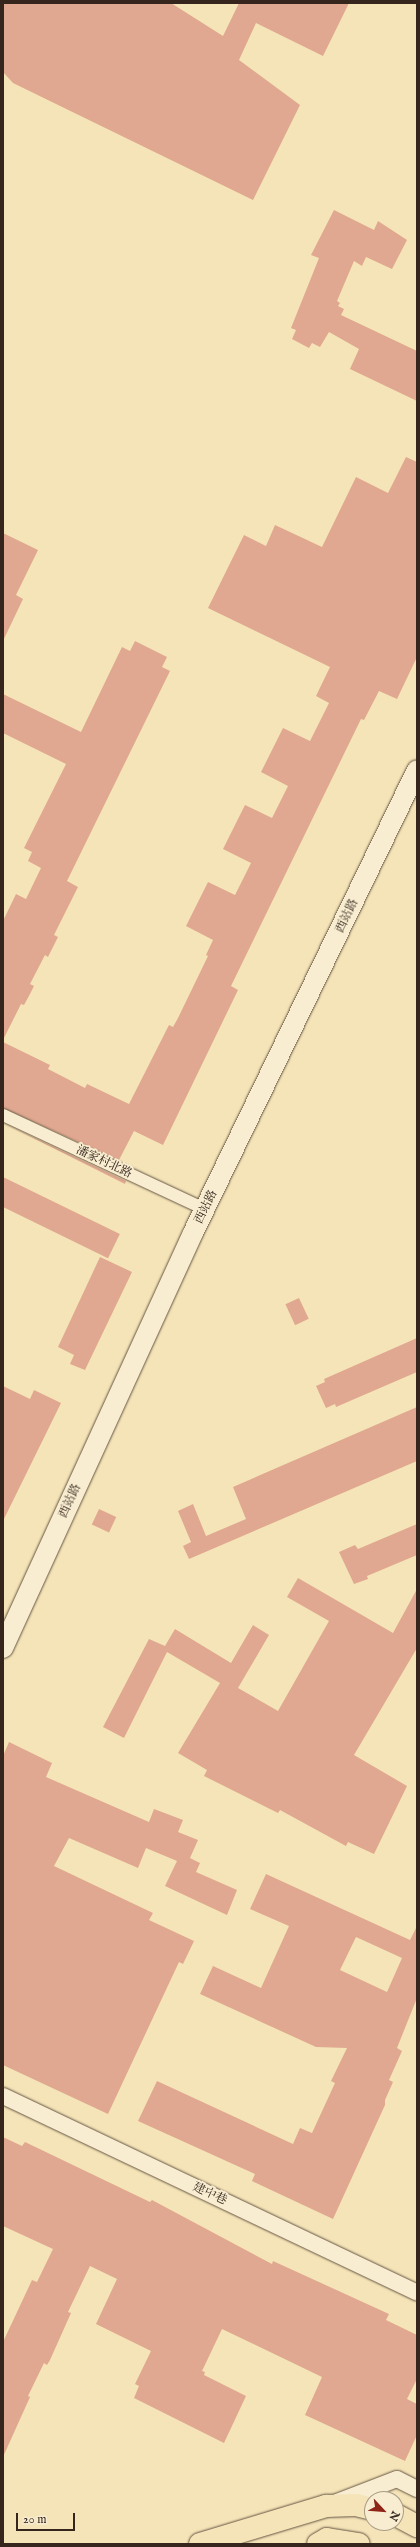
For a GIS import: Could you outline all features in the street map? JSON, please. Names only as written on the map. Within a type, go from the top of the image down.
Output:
[{"type":"main road","points":[[200,2544],[326,2506],[356,2505],[364,2507]]},
{"type":"main road","points":[[404,2520],[417,2526]]},
{"type":"main road","points":[[318,2544],[327,2539],[359,2544]]},
{"type":"street","name":"西站路","points":[[3,1648],[205,1209],[417,770]]},
{"type":"street","name":"潘家村北路","points":[[3,1115],[205,1209]]},
{"type":"street","name":"建中巷","points":[[3,2096],[417,2293]]},
{"type":"street","points":[[326,2506],[397,2479],[417,2489]]},
{"type":"building","points":[[3,3],[171,3],[223,36],[239,3],[349,3],[323,56],[256,23],[239,60],[300,105],[253,200],[13,83],[3,72]]},
{"type":"building","points":[[334,210],[374,230],[378,221],[407,240],[392,269],[366,257],[362,266],[354,261],[337,301],[340,303],[338,306],[344,309],[341,315],[417,351],[417,401],[350,369],[359,349],[329,332],[320,347],[312,343],[309,348],[292,339],[296,330],[291,328],[319,258],[311,255]]},
{"type":"building","points":[[406,457],[417,462],[417,657],[397,699],[379,691],[364,720],[361,719],[231,986],[238,990],[163,1145],[134,1131],[119,1160],[133,1167],[3,1108],[3,1042],[50,1065],[48,1069],[85,1088],[87,1084],[129,1104],[169,1025],[173,1027],[178,1018],[208,956],[206,955],[213,940],[186,926],[208,882],[235,895],[251,863],[223,849],[245,805],[272,818],[288,786],[261,772],[283,728],[310,741],[329,703],[316,696],[330,667],[208,608],[244,535],[266,546],[275,525],[322,547],[356,477],[388,493]]},
{"type":"building","points":[[3,533],[38,550],[16,595],[23,599],[3,641]]},
{"type":"building","points":[[135,641],[167,657],[162,667],[170,671],[67,881],[78,887],[54,935],[58,937],[48,957],[45,955],[30,984],[34,986],[24,1005],[21,1004],[3,1040],[3,921],[16,894],[26,899],[41,868],[28,861],[32,852],[24,848],[66,764],[3,733],[3,694],[81,732],[122,647],[130,651]]},
{"type":"building","points":[[3,1123],[126,1181],[125,1184]]},
{"type":"building","points":[[3,1177],[120,1234],[108,1258],[3,1207]]},
{"type":"building","points":[[100,1257],[132,1272],[85,1370],[70,1364],[74,1355],[58,1347]]},
{"type":"building","points":[[299,1298],[309,1319],[295,1325],[285,1304]]},
{"type":"building","points":[[417,1338],[417,1372],[336,1407],[335,1404],[326,1408],[316,1386],[325,1382],[324,1379]]},
{"type":"building","points":[[3,1386],[30,1399],[34,1390],[61,1403],[3,1521]]},
{"type":"building","points":[[417,1407],[417,1461],[189,1559],[183,1546],[191,1542],[178,1511],[193,1504],[206,1536],[246,1519],[233,1487]]},
{"type":"building","points":[[99,1509],[116,1517],[109,1532],[92,1524]]},
{"type":"building","points":[[417,1524],[417,1555],[367,1576],[368,1579],[354,1584],[339,1552],[355,1545],[358,1549]]},
{"type":"building","points":[[298,1578],[393,1633],[417,1589],[417,1648],[354,1755],[407,1786],[374,1854],[348,1842],[346,1846],[280,1810],[278,1813],[204,1776],[207,1770],[178,1753],[220,1683],[167,1652],[124,1738],[103,1727],[149,1639],[165,1646],[175,1629],[231,1663],[253,1625],[269,1635],[238,1688],[278,1711],[329,1621],[287,1597]]},
{"type":"building","points":[[9,1742],[52,1763],[46,1777],[149,1822],[154,1809],[183,1820],[178,1832],[198,1840],[190,1858],[200,1863],[196,1872],[237,1890],[227,1915],[165,1886],[177,1861],[146,1848],[138,1868],[69,1838],[54,1866],[153,1913],[149,1920],[194,1941],[183,1964],[179,1962],[108,2114],[3,2065],[3,1756]]},
{"type":"building","points":[[266,1874],[410,1940],[417,1926],[417,1998],[397,2048],[402,2051],[389,2080],[393,2082],[385,2100],[385,2105],[333,2219],[252,2181],[255,2174],[138,2121],[157,2081],[293,2144],[300,2128],[312,2133],[335,2083],[331,2081],[347,2048],[316,2047],[200,1994],[213,1966],[261,1988],[289,1926],[250,1909]],"holes":[[[356,1937],[402,1958],[387,1992],[340,1970]]]},
{"type":"building","points":[[3,2137],[22,2146],[25,2142],[150,2202],[152,2200],[272,2264],[273,2261],[389,2314],[386,2320],[417,2335],[417,2379],[407,2399],[417,2404],[417,2435],[405,2461],[305,2415],[322,2377],[222,2329],[202,2371],[205,2372],[204,2375],[246,2396],[224,2443],[134,2398],[139,2386],[135,2384],[151,2351],[96,2324],[117,2279],[90,2266],[68,2312],[71,2313],[50,2360],[47,2365],[44,2363],[28,2396],[30,2397],[3,2457],[3,2342],[32,2280],[37,2282],[53,2249],[3,2226]]}]
